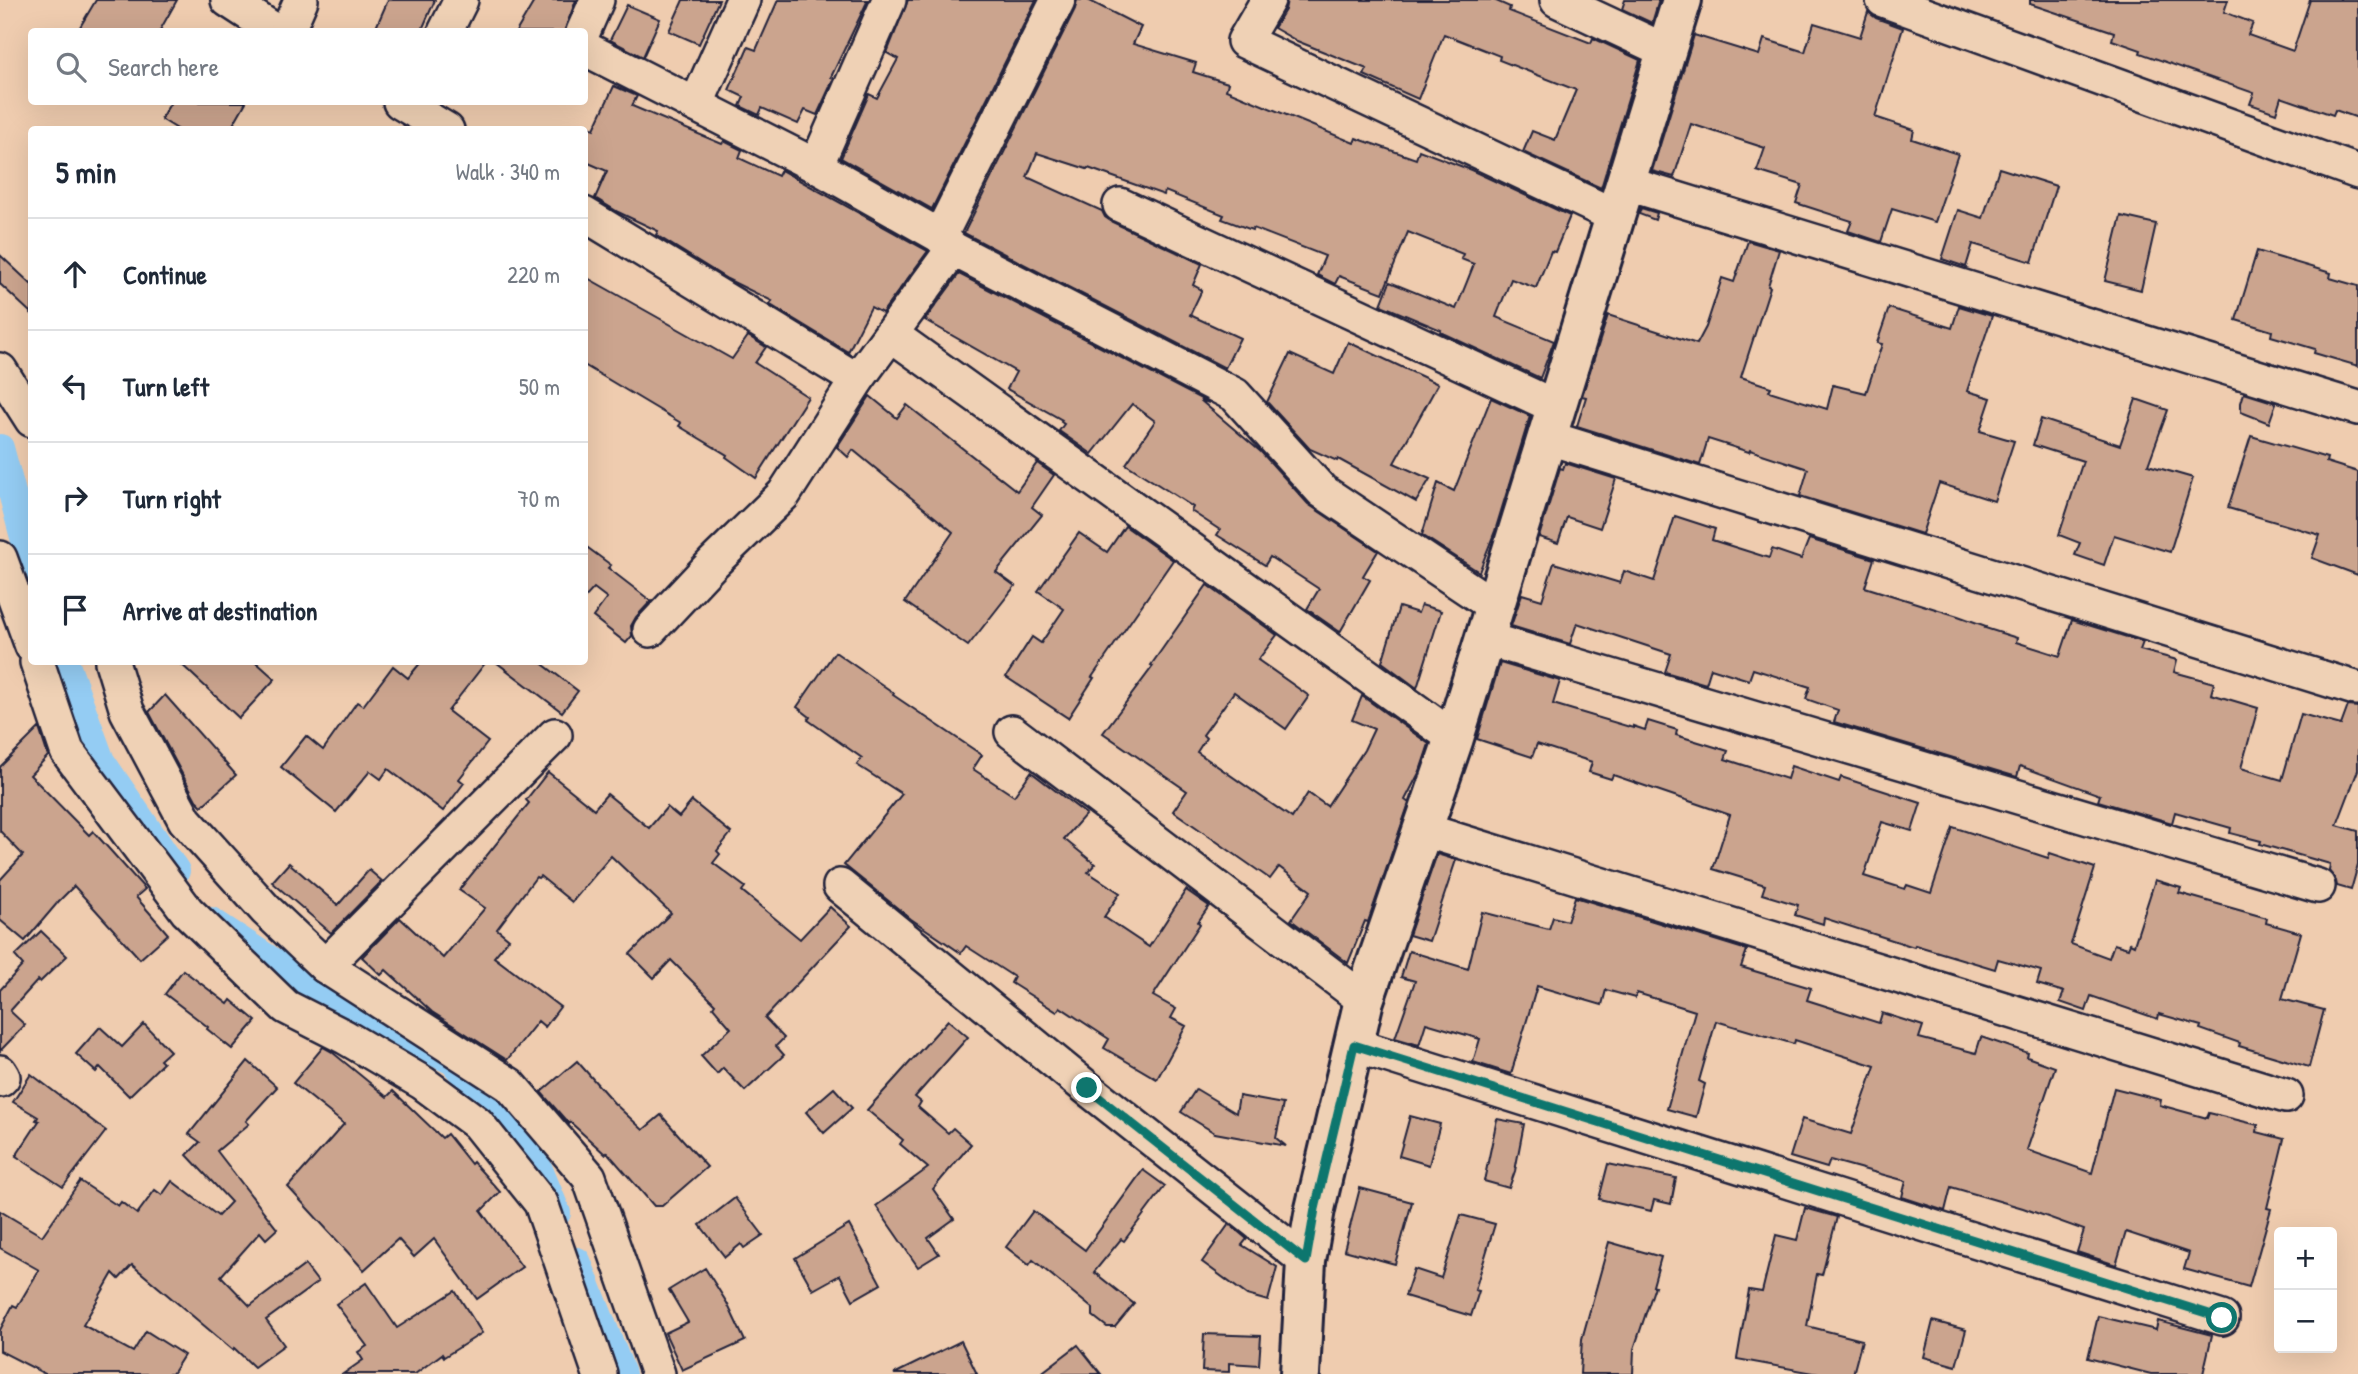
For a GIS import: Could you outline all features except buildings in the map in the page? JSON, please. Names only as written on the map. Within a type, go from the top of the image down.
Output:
[{"type":"street","points":[[228,0],[271,28]]},
{"type":"street","points":[[289,28],[301,0]]},
{"type":"street","points":[[447,28],[461,0]]},
{"type":"street","points":[[585,28],[597,0]]},
{"type":"street","points":[[696,105],[743,0]]},
{"type":"street","points":[[816,166],[889,0]]},
{"type":"street","points":[[650,630],[713,563],[784,494],[857,380],[892,335],[946,242],[1058,0]]},
{"type":"street","points":[[1268,0],[1244,41],[1620,200],[2358,408]]},
{"type":"street","points":[[1557,0],[1666,51]]},
{"type":"street","points":[[1300,1374],[1306,1261],[1315,1209],[1364,1000],[1454,738],[1682,0]]},
{"type":"street","points":[[1883,0],[2358,172]]},
{"type":"street","points":[[588,50],[816,166],[946,242],[1236,395],[1322,491],[1488,622],[2318,886]]},
{"type":"street","points":[[409,105],[441,126]]},
{"type":"street","points":[[1120,205],[1551,422],[2355,688]]},
{"type":"street","points":[[588,216],[857,380]]},
{"type":"street","points":[[892,335],[1454,738]]},
{"type":"street","points":[[0,370],[28,414]]},
{"type":"street","points":[[3,577],[28,636]]},
{"type":"street","points":[[38,665],[66,751],[187,911],[286,1007],[345,1037],[423,1083],[477,1123],[541,1203],[600,1374]]},
{"type":"street","points":[[113,665],[127,711],[185,820],[266,910],[325,966],[510,1085],[589,1177],[658,1374]]},
{"type":"street","points":[[1012,732],[1364,1000]]},
{"type":"street","points":[[325,966],[555,735]]},
{"type":"street","points":[[1424,830],[2286,1096]]},
{"type":"street","points":[[839,886],[1087,1088],[1306,1261]]},
{"type":"street","points":[[1354,1045],[2222,1318]]},
{"type":"street","points":[[0,1072],[3,1077],[0,1080]]},
{"type":"waterway","points":[[0,448],[28,552]]},
{"type":"waterway","points":[[66,665],[101,761],[176,871]]},
{"type":"waterway","points":[[211,921],[353,1014],[453,1061],[535,1160],[557,1213]]},
{"type":"waterway","points":[[577,1261],[622,1374]]},
{"type":"route","points":[[1087,1088],[1306,1261],[1315,1209],[1354,1045],[2222,1318]]}]
